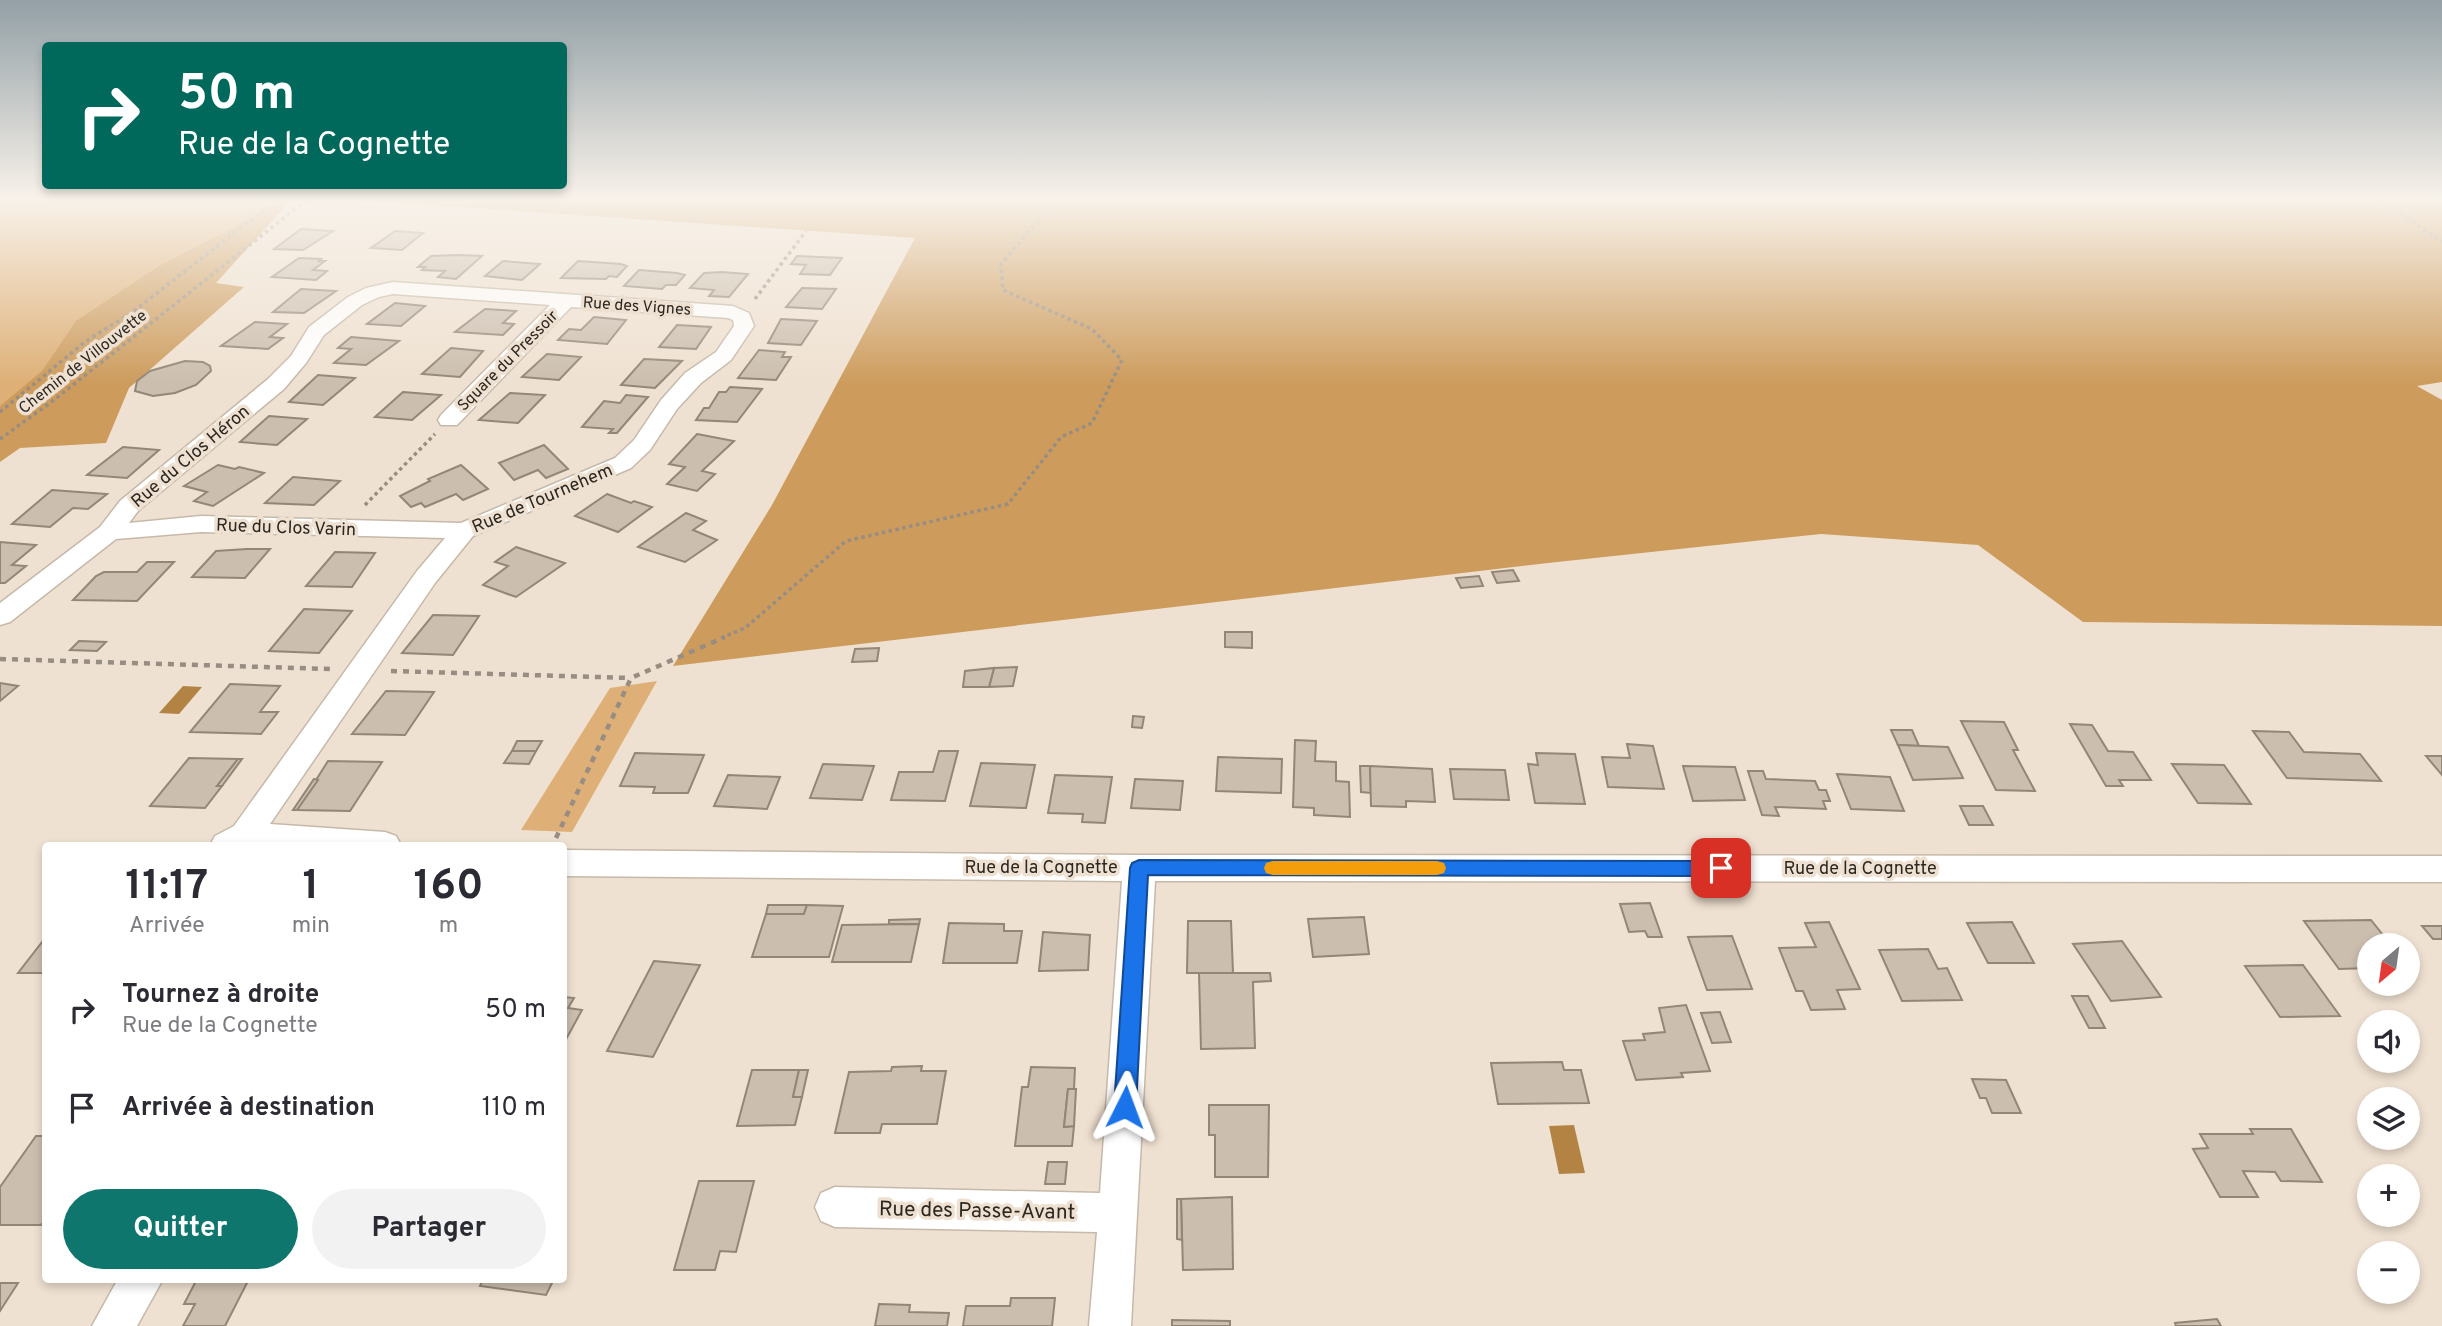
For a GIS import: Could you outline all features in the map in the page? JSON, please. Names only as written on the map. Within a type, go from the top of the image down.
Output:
[{"type":"street","name":"Rue des Vignes","points":[[372,281],[393,288],[738,314]]},
{"type":"street","name":"Rue du Clos Héron","points":[[0,615],[109,532],[129,506],[276,384],[299,359],[316,331],[355,301],[372,281]]},
{"type":"street","name":"Square du Pressoir","points":[[449,420],[566,300]]},
{"type":"street","name":"Rue de Tournehem","points":[[235,840],[426,577],[464,531],[623,463],[642,445],[669,405],[693,378],[724,356],[744,326],[738,314]]},
{"type":"street","name":"Rue du Clos Varin","points":[[109,532],[201,524],[464,531]]},
{"type":"street","points":[[235,840],[295,842]]},
{"type":"street","name":"Rue de la Cognette","points":[[567,863],[1139,868],[2442,869]]},
{"type":"street","points":[[1110,1326],[1139,868]]},
{"type":"street","name":"Rue des Passe-Avant","points":[[835,1207],[1119,1213]]},
{"type":"street","points":[[113,1326],[140,1283]]},
{"type":"path","points":[[0,412],[86,341],[139,307],[200,260]]},
{"type":"path","name":"Chemin de Villouvette","points":[[0,439],[230,260]]},
{"type":"path","points":[[738,314],[783,260]]},
{"type":"path","points":[[0,660],[631,678],[745,628],[846,541],[1008,504],[1061,437],[1092,423],[1122,360],[1092,329],[1003,290],[1002,264],[1005,260]]},
{"type":"path","points":[[343,528],[449,420]]},
{"type":"path","points":[[553,842],[631,678]]},
{"type":"shaded area","points":[[0,260],[213,260],[0,427]]},
{"type":"shaded area","points":[[171,260],[237,260],[216,283],[244,287],[129,388],[106,443],[20,448],[0,462],[0,406],[42,371],[76,321]]},
{"type":"shaded area","points":[[903,260],[2442,260],[2442,382],[2417,386],[2442,400],[2442,626],[2083,622],[1978,545],[1821,534],[1548,563],[673,666],[772,505]]},
{"type":"shaded area","points":[[657,681],[572,832],[521,830],[610,688]]},
{"type":"shaded area","points":[[183,686],[202,687],[179,714],[159,713]]},
{"type":"shaded area","points":[[1574,1125],[1585,1173],[1559,1174],[1549,1126]]},
{"type":"building","points":[[296,260],[325,261],[313,270],[327,271],[316,280],[272,277]]},
{"type":"building","points":[[426,260],[478,260],[456,279],[438,277],[445,271],[422,270],[425,267],[418,267]]},
{"type":"building","points":[[794,260],[841,260],[830,275],[800,274],[806,265],[791,264]]},
{"type":"building","points":[[503,261],[540,264],[522,280],[485,276]]},
{"type":"building","points":[[578,261],[627,266],[617,277],[609,276],[606,279],[561,278]]},
{"type":"building","points":[[639,270],[685,275],[676,285],[666,285],[662,289],[624,286]]},
{"type":"building","points":[[704,273],[748,274],[729,297],[709,296],[714,290],[690,288]]},
{"type":"building","points":[[802,288],[836,289],[822,309],[786,307]]},
{"type":"building","points":[[301,289],[336,291],[304,313],[273,312]]},
{"type":"building","points":[[395,303],[425,306],[401,326],[367,324]]},
{"type":"building","points":[[485,309],[516,311],[503,323],[514,324],[503,335],[455,332]]},
{"type":"building","points":[[594,317],[626,320],[607,344],[558,340],[569,329],[581,330]]},
{"type":"building","points":[[781,319],[817,321],[801,345],[768,343]]},
{"type":"building","points":[[255,322],[287,324],[270,337],[283,338],[268,349],[221,346]]},
{"type":"building","points":[[677,325],[711,327],[696,349],[659,347]]},
{"type":"building","points":[[351,337],[399,341],[366,365],[334,363],[351,349],[338,348]]},
{"type":"building","points":[[451,348],[483,351],[460,377],[422,374]]},
{"type":"building","points":[[759,350],[785,352],[782,357],[791,357],[776,380],[738,378]]},
{"type":"building","points":[[547,354],[581,357],[559,380],[522,377]]},
{"type":"building","points":[[644,359],[682,361],[655,388],[621,385]]},
{"type":"building","points":[[185,361],[203,362],[210,366],[211,371],[196,385],[175,393],[153,396],[135,391],[137,381],[150,371]]},
{"type":"building","points":[[318,375],[355,378],[323,405],[289,402]]},
{"type":"building","points":[[730,387],[762,389],[737,422],[696,420],[704,408],[709,408],[719,392],[726,392]]},
{"type":"building","points":[[403,392],[441,395],[412,420],[375,417]]},
{"type":"building","points":[[510,393],[545,395],[518,423],[479,420]]},
{"type":"building","points":[[626,395],[648,397],[617,433],[609,433],[613,429],[582,427],[604,401],[620,403]]},
{"type":"building","points":[[269,416],[307,419],[277,445],[240,442]]},
{"type":"building","points":[[697,434],[734,441],[702,471],[715,474],[697,491],[667,484],[685,467],[669,464]]},
{"type":"building","points":[[544,445],[568,469],[546,478],[538,470],[514,480],[499,463]]},
{"type":"building","points":[[123,447],[159,450],[127,478],[87,475]]},
{"type":"building","points":[[218,465],[264,473],[213,506],[194,501],[207,492],[184,486]]},
{"type":"building","points":[[461,465],[488,489],[463,500],[456,494],[425,507],[421,503],[411,507],[400,496],[430,481],[428,479]]},
{"type":"building","points":[[293,477],[340,481],[314,505],[265,503]]},
{"type":"building","points":[[52,490],[107,494],[88,509],[73,508],[50,527],[12,524]]},
{"type":"building","points":[[607,494],[652,507],[618,532],[575,516]]},
{"type":"building","points":[[686,513],[706,521],[693,530],[717,540],[685,562],[638,547]]},
{"type":"building","points":[[0,542],[36,545],[12,565],[26,566],[5,583],[0,583]]},
{"type":"building","points":[[516,547],[565,563],[516,597],[483,585],[508,566],[495,562]]},
{"type":"building","points":[[270,549],[245,578],[192,577],[216,551]]},
{"type":"building","points":[[335,552],[375,553],[352,587],[306,586]]},
{"type":"building","points":[[147,562],[174,562],[137,601],[73,600],[96,576],[104,572],[137,572]]},
{"type":"building","points":[[1513,570],[1519,581],[1497,583],[1492,572]]},
{"type":"building","points":[[1479,576],[1483,586],[1461,588],[1456,578]]},
{"type":"building","points":[[304,609],[352,611],[319,653],[269,651]]},
{"type":"building","points":[[433,615],[479,616],[453,655],[402,653]]},
{"type":"building","points":[[1225,632],[1252,632],[1252,648],[1225,647]]},
{"type":"building","points":[[79,641],[106,642],[97,651],[70,650]]},
{"type":"building","points":[[879,648],[877,661],[852,662],[855,649]]},
{"type":"building","points":[[1017,667],[1013,686],[989,687],[994,668]]},
{"type":"building","points":[[994,668],[989,687],[963,687],[965,671]]},
{"type":"building","points":[[0,683],[18,686],[0,701]]},
{"type":"building","points":[[230,684],[280,686],[260,712],[278,712],[261,734],[190,732]]},
{"type":"building","points":[[386,691],[434,692],[405,735],[352,734]]},
{"type":"building","points":[[1133,716],[1144,717],[1142,728],[1132,727]]},
{"type":"building","points":[[1961,721],[2004,722],[2018,750],[2013,750],[2035,791],[1996,790]]},
{"type":"building","points":[[2070,724],[2092,725],[2108,751],[2133,752],[2151,780],[2119,780],[2123,786],[2106,786]]},
{"type":"building","points":[[1891,730],[1912,730],[1919,746],[1898,745]]},
{"type":"building","points":[[2253,731],[2289,732],[2304,752],[2360,754],[2381,781],[2287,778]]},
{"type":"building","points":[[1295,740],[1316,741],[1315,761],[1336,762],[1336,781],[1349,782],[1350,817],[1314,815],[1314,808],[1293,807]]},
{"type":"building","points":[[517,741],[542,741],[536,751],[512,751]]},
{"type":"building","points":[[1627,744],[1653,746],[1664,789],[1608,787],[1602,757],[1630,758]]},
{"type":"building","points":[[1898,745],[1948,747],[1963,778],[1913,780]]},
{"type":"building","points":[[512,751],[536,751],[529,764],[504,763]]},
{"type":"building","points":[[939,751],[958,751],[945,801],[891,800],[899,772],[933,772]]},
{"type":"building","points":[[635,753],[704,755],[688,793],[653,793],[655,787],[620,786]]},
{"type":"building","points":[[1536,753],[1575,754],[1585,804],[1535,803],[1528,764],[1538,765]]},
{"type":"building","points":[[2426,756],[2442,756],[2442,775]]},
{"type":"building","points":[[1218,757],[1282,759],[1281,793],[1216,791]]},
{"type":"building","points":[[189,758],[238,759],[217,786],[222,786],[205,808],[150,806]]},
{"type":"building","points":[[238,759],[242,759],[222,786],[217,786]]},
{"type":"building","points":[[328,761],[382,762],[350,811],[297,810]]},
{"type":"building","points":[[981,763],[1035,765],[1026,808],[970,806]]},
{"type":"building","points":[[823,764],[874,766],[862,800],[810,798]]},
{"type":"building","points":[[2172,764],[2224,765],[2251,804],[2198,803]]},
{"type":"building","points":[[1360,766],[1370,766],[1371,793],[1361,792]]},
{"type":"building","points":[[1370,766],[1432,769],[1435,802],[1406,801],[1406,807],[1371,806]]},
{"type":"building","points":[[1683,766],[1735,767],[1745,800],[1693,801]]},
{"type":"building","points":[[1450,769],[1505,770],[1509,800],[1454,799]]},
{"type":"building","points":[[1748,771],[1763,771],[1766,779],[1815,781],[1819,790],[1826,790],[1830,801],[1823,801],[1826,809],[1775,807],[1779,816],[1762,815]]},
{"type":"building","points":[[1837,774],[1890,777],[1904,811],[1851,809]]},
{"type":"building","points":[[728,775],[780,777],[767,809],[714,806]]},
{"type":"building","points":[[1055,775],[1112,777],[1105,823],[1082,822],[1083,814],[1048,813]]},
{"type":"building","points":[[314,779],[318,780],[297,810],[293,810]]},
{"type":"building","points":[[1135,779],[1183,781],[1180,810],[1131,808]]},
{"type":"building","points":[[1960,806],[1983,806],[1993,825],[1969,825]]},
{"type":"building","points":[[1650,903],[1662,937],[1648,937],[1645,931],[1629,932],[1620,904]]},
{"type":"building","points":[[768,905],[807,905],[804,914],[766,914]]},
{"type":"building","points":[[807,905],[843,906],[829,957],[752,957],[766,914],[804,914]]},
{"type":"building","points":[[1364,917],[1369,954],[1313,957],[1308,919]]},
{"type":"building","points":[[920,919],[919,924],[889,924],[889,920]]},
{"type":"building","points":[[2371,920],[2381,933],[2357,933],[2357,968],[2339,969],[2304,921]]},
{"type":"building","points":[[1188,921],[1231,921],[1233,973],[1187,973]]},
{"type":"building","points":[[1829,922],[1860,989],[1837,990],[1845,1009],[1811,1010],[1803,991],[1796,991],[1779,948],[1816,947],[1805,923]]},
{"type":"building","points":[[2012,922],[2034,963],[1988,963],[1967,923]]},
{"type":"building","points":[[949,923],[1004,924],[1004,931],[1022,931],[1017,963],[943,963]]},
{"type":"building","points":[[919,924],[911,962],[832,962],[842,925]]},
{"type":"building","points":[[2422,926],[2442,926],[2442,939],[2433,939]]},
{"type":"building","points":[[1043,932],[1090,935],[1088,970],[1039,971]]},
{"type":"building","points":[[1732,936],[1752,989],[1707,990],[1688,937]]},
{"type":"building","points":[[2122,941],[2161,997],[2111,1001],[2073,944]]},
{"type":"building","points":[[42,942],[42,973],[18,973]]},
{"type":"building","points":[[1928,949],[1938,969],[1947,968],[1962,1000],[1902,1001],[1879,950]]},
{"type":"building","points":[[654,961],[700,965],[653,1057],[607,1051]]},
{"type":"building","points":[[2303,965],[2340,1016],[2280,1017],[2245,966]]},
{"type":"building","points":[[1199,973],[1270,973],[1271,981],[1253,982],[1255,1048],[1201,1049]]},
{"type":"building","points":[[2072,996],[2088,996],[2105,1028],[2089,1028]]},
{"type":"building","points":[[567,997],[574,998],[568,1008],[582,1010],[567,1038]]},
{"type":"building","points":[[1686,1005],[1710,1071],[1681,1073],[1683,1077],[1636,1080],[1623,1041],[1645,1040],[1643,1034],[1665,1032],[1659,1008]]},
{"type":"building","points":[[1720,1012],[1731,1042],[1712,1043],[1701,1013]]},
{"type":"building","points":[[1562,1062],[1564,1070],[1581,1070],[1589,1103],[1498,1104],[1491,1063]]},
{"type":"building","points":[[922,1066],[921,1071],[946,1071],[937,1124],[882,1124],[880,1133],[835,1133],[849,1072],[891,1071],[892,1067]]},
{"type":"building","points":[[1031,1067],[1075,1068],[1074,1089],[1068,1089],[1064,1127],[1074,1126],[1072,1146],[1015,1146],[1022,1087],[1028,1087]]},
{"type":"building","points":[[752,1070],[799,1070],[793,1097],[802,1097],[795,1125],[737,1126]]},
{"type":"building","points":[[799,1070],[808,1070],[802,1097],[793,1097]]},
{"type":"building","points":[[1972,1079],[2006,1080],[2021,1113],[1992,1113],[1986,1098],[1980,1098]]},
{"type":"building","points":[[1068,1089],[1076,1089],[1074,1126],[1064,1127]]},
{"type":"building","points":[[1209,1105],[1269,1105],[1268,1177],[1215,1177],[1215,1135],[1209,1135]]},
{"type":"building","points":[[2250,1129],[2291,1129],[2322,1182],[2281,1181],[2275,1172],[2243,1171],[2258,1197],[2220,1197],[2193,1149],[2208,1148],[2200,1134],[2253,1134]]},
{"type":"building","points":[[36,1136],[42,1136],[41,1225],[0,1225],[0,1187]]},
{"type":"building","points":[[1048,1162],[1067,1162],[1065,1184],[1045,1184]]},
{"type":"building","points":[[699,1181],[754,1181],[736,1252],[720,1251],[715,1270],[674,1270]]},
{"type":"building","points":[[1232,1197],[1233,1269],[1183,1270],[1181,1199]]},
{"type":"building","points":[[1177,1199],[1181,1199],[1182,1240],[1177,1239]]},
{"type":"building","points":[[0,1283],[18,1283],[0,1311]]},
{"type":"building","points":[[195,1283],[247,1283],[225,1326],[183,1326],[195,1304],[184,1304]]},
{"type":"building","points":[[481,1283],[552,1283],[546,1295],[480,1286]]},
{"type":"building","points":[[1011,1298],[1055,1298],[1052,1326],[963,1326],[966,1306],[1010,1306]]},
{"type":"building","points":[[879,1304],[910,1305],[909,1312],[949,1313],[947,1326],[875,1326]]},
{"type":"building","points":[[2217,1319],[2221,1326],[2176,1326],[2175,1323]]},
{"type":"building","points":[[1172,1320],[1230,1321],[1230,1326],[1172,1326]]},
{"type":"slow traffic","points":[[1273,868],[1437,868]]},
{"type":"route","points":[[1125,1107],[1139,868],[1721,868]]}]
